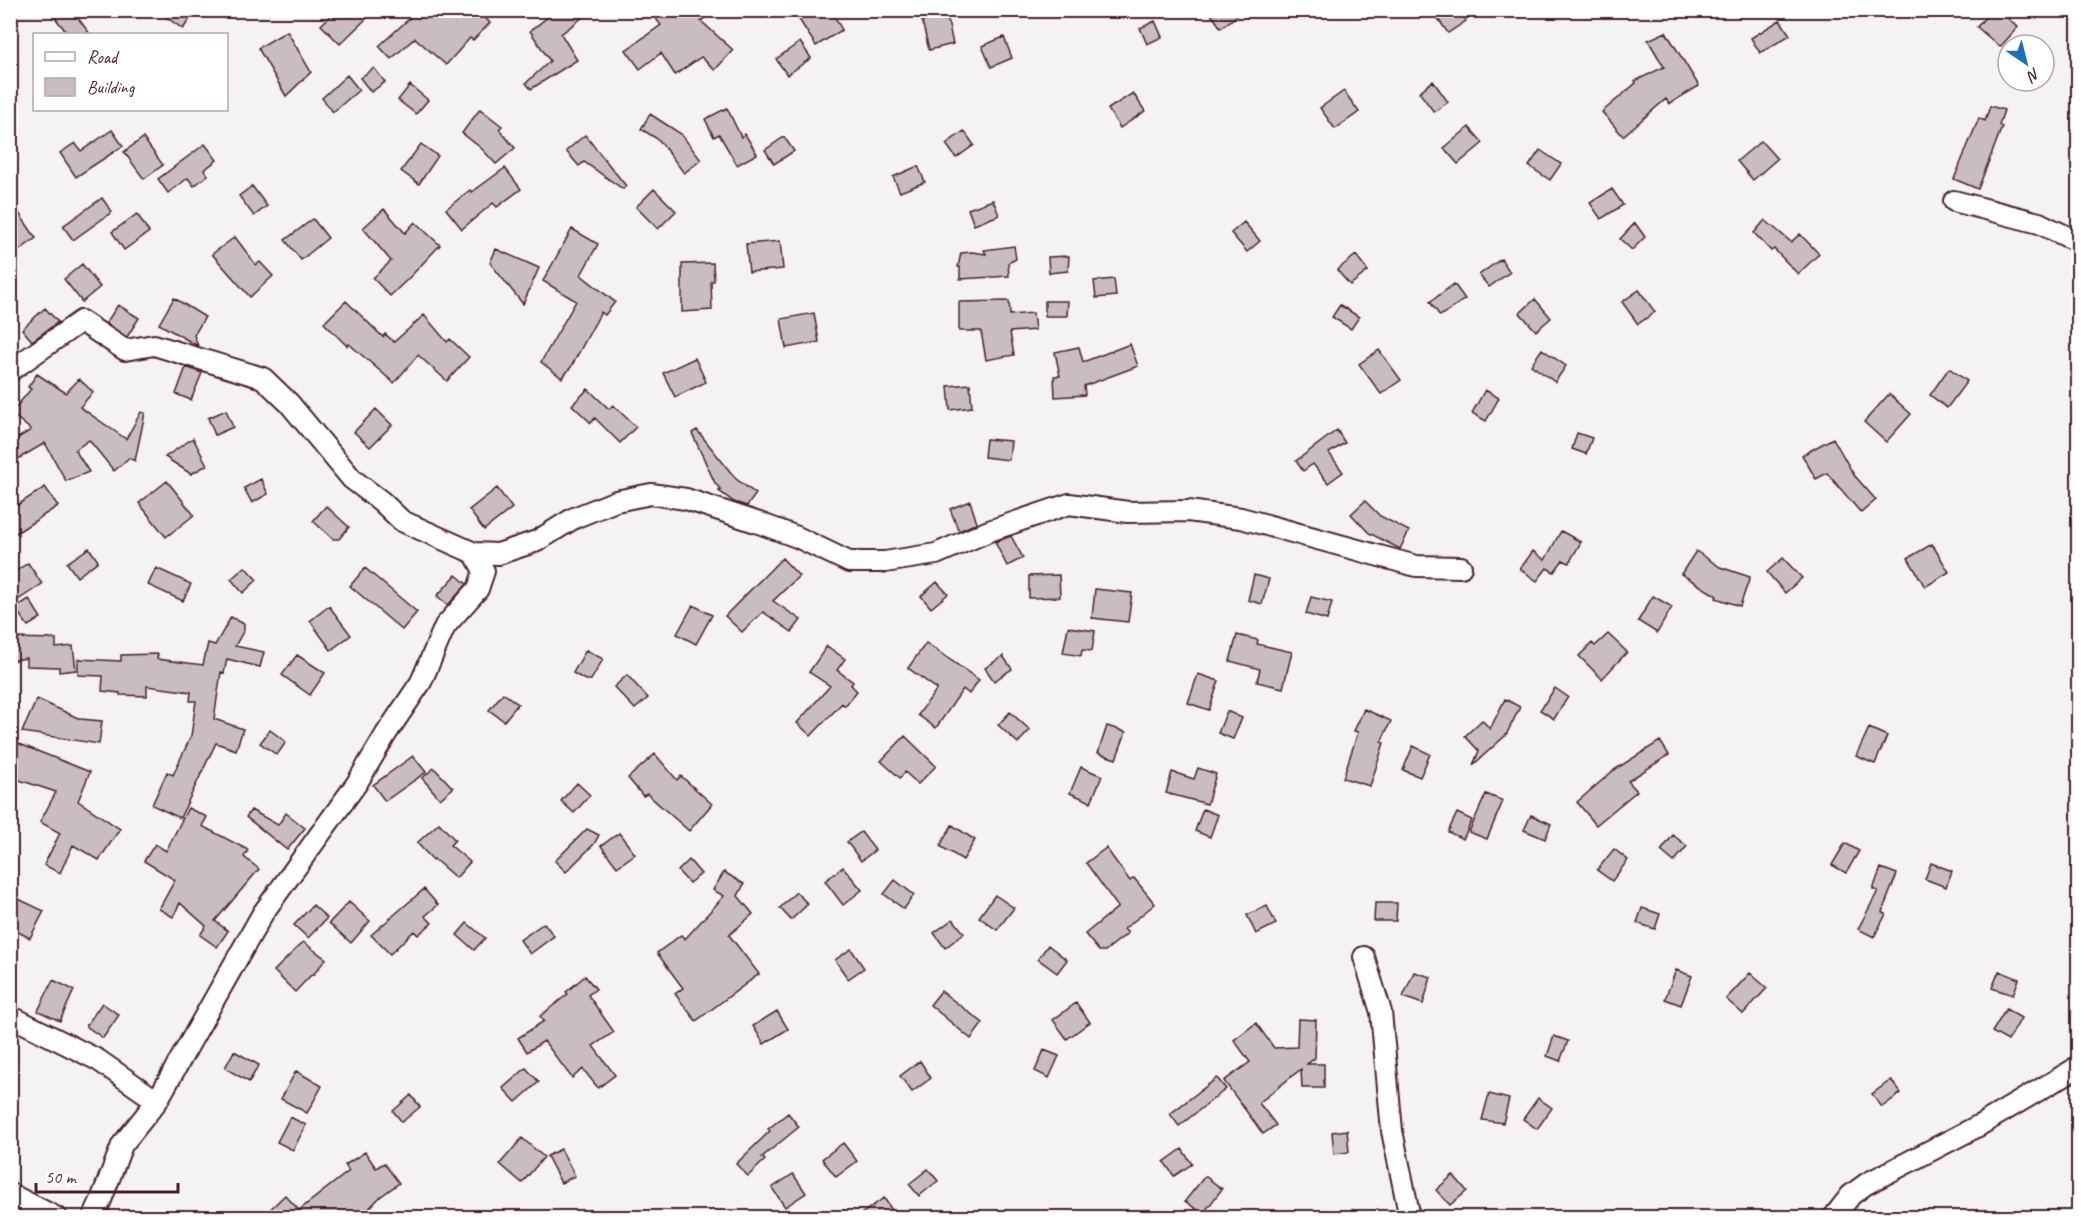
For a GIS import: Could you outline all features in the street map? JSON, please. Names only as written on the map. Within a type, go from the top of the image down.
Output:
[{"type":"street","points":[[1954,201],[2039,223],[2079,242]]},
{"type":"street","points":[[10,371],[81,321],[125,350],[154,345],[263,378],[289,403],[352,479],[381,501],[402,521],[474,553],[498,554],[537,541],[574,518],[616,501],[651,494],[686,499],[797,537],[849,562],[885,562],[936,554],[989,531],[1069,504],[1128,512],[1188,511],[1240,518],[1416,566],[1461,567]]},
{"type":"street","points":[[93,1218],[122,1145],[157,1101],[263,913],[357,783],[421,682],[445,626],[478,589],[484,571],[474,553]]},
{"type":"street","points":[[1364,957],[1382,1012],[1392,1131],[1402,1186],[1412,1218]]},
{"type":"street","points":[[10,1016],[98,1060],[157,1101]]},
{"type":"street","points":[[1833,1218],[1851,1195],[1866,1184],[1980,1125],[2079,1066]]},
{"type":"street","points":[[10,1194],[57,1218]]},
{"type":"building","points":[[49,10],[72,10],[89,33],[67,33]]},
{"type":"building","points":[[156,10],[196,10],[183,29]]},
{"type":"building","points":[[336,10],[360,10],[367,18],[340,44],[321,25]]},
{"type":"building","points":[[406,10],[478,10],[490,23],[473,40],[470,38],[446,65],[415,38],[391,59],[379,46],[411,17]]},
{"type":"building","points":[[557,10],[592,10],[561,34],[577,60],[531,89],[526,83],[550,61],[530,31]]},
{"type":"building","points":[[666,10],[715,10],[701,21],[733,50],[715,70],[701,57],[675,75],[661,53],[640,69],[626,50],[661,25],[656,19]]},
{"type":"building","points":[[793,10],[831,10],[842,30],[816,46]]},
{"type":"building","points":[[1208,10],[1244,10],[1221,28]]},
{"type":"building","points":[[1432,10],[1460,10],[1466,21],[1448,33]]},
{"type":"building","points":[[1991,10],[1998,10],[2018,27],[2013,33],[1996,33],[1996,44],[1977,27]]},
{"type":"building","points":[[947,17],[953,44],[929,50],[922,21]]},
{"type":"building","points":[[1780,20],[1790,35],[1760,53],[1751,38]]},
{"type":"building","points":[[1155,21],[1162,37],[1147,44],[1140,28]]},
{"type":"building","points":[[287,31],[311,72],[286,96],[258,48]]},
{"type":"building","points":[[1666,32],[1699,86],[1669,104],[1666,99],[1623,136],[1602,112],[1636,83],[1635,81],[1664,67],[1648,40]]},
{"type":"building","points":[[1004,37],[1012,58],[991,67],[982,46]]},
{"type":"building","points":[[800,42],[811,58],[787,75],[776,59]]},
{"type":"building","points":[[374,68],[385,82],[371,92],[360,78]]},
{"type":"building","points":[[347,75],[359,90],[333,112],[322,98]]},
{"type":"building","points":[[1433,81],[1448,102],[1434,112],[1419,92]]},
{"type":"building","points":[[410,85],[428,100],[416,114],[398,100]]},
{"type":"building","points":[[1344,91],[1359,112],[1335,129],[1320,108]]},
{"type":"building","points":[[1133,93],[1145,111],[1120,128],[1108,109]]},
{"type":"building","points":[[1990,106],[2004,110],[1999,125],[2002,127],[1978,189],[1954,179],[1979,118],[1985,121]]},
{"type":"building","points":[[727,108],[741,137],[745,134],[757,154],[737,165],[719,134],[714,137],[705,119]]},
{"type":"building","points":[[480,109],[502,126],[499,129],[515,148],[496,164],[462,133]]},
{"type":"building","points":[[650,114],[681,134],[701,160],[684,173],[659,140],[641,129]]},
{"type":"building","points":[[1469,127],[1483,143],[1458,164],[1444,148]]},
{"type":"building","points":[[112,130],[123,146],[76,177],[60,153],[75,143],[81,151]]},
{"type":"building","points":[[964,131],[974,145],[956,158],[946,144]]},
{"type":"building","points":[[585,135],[626,186],[623,189],[584,162],[579,166],[566,151]]},
{"type":"building","points":[[784,137],[794,151],[774,164],[765,150]]},
{"type":"building","points":[[143,138],[163,165],[144,179],[124,152]]},
{"type":"building","points":[[1761,141],[1777,159],[1753,180],[1737,161]]},
{"type":"building","points":[[205,144],[217,160],[204,170],[208,175],[194,186],[188,178],[168,193],[158,179]]},
{"type":"building","points":[[421,144],[438,156],[419,184],[401,171]]},
{"type":"building","points":[[1540,150],[1561,164],[1550,180],[1529,166]]},
{"type":"building","points":[[918,166],[925,182],[900,192],[893,177]]},
{"type":"building","points":[[505,168],[521,189],[497,207],[493,203],[462,229],[446,209],[470,190],[472,192]]},
{"type":"building","points":[[252,186],[267,206],[254,216],[239,196]]},
{"type":"building","points":[[654,189],[676,211],[658,229],[636,207]]},
{"type":"building","points":[[1612,189],[1623,205],[1601,219],[1590,203]]},
{"type":"building","points":[[102,198],[112,212],[73,240],[63,226]]},
{"type":"building","points":[[10,200],[36,238],[17,252],[10,242]]},
{"type":"building","points":[[993,200],[999,215],[974,225],[968,209]]},
{"type":"building","points":[[384,209],[405,233],[415,222],[440,245],[390,296],[373,278],[391,261],[363,228]]},
{"type":"building","points":[[137,214],[149,232],[124,250],[112,232]]},
{"type":"building","points":[[313,219],[328,238],[301,260],[285,240]]},
{"type":"building","points":[[1765,220],[1791,242],[1800,234],[1819,254],[1798,274],[1774,249],[1771,251],[1754,233]]},
{"type":"building","points":[[1244,222],[1260,241],[1247,252],[1231,233]]},
{"type":"building","points":[[1635,223],[1645,237],[1632,250],[1620,239]]},
{"type":"building","points":[[572,229],[598,244],[581,275],[615,302],[605,315],[601,312],[571,367],[562,378],[541,362],[576,301],[543,281]]},
{"type":"building","points":[[235,237],[256,265],[260,262],[273,276],[250,297],[212,254]]},
{"type":"building","points":[[780,241],[783,269],[749,272],[746,244]]},
{"type":"building","points":[[1014,246],[1016,259],[1008,263],[1009,276],[960,279],[960,267],[958,267],[961,253],[986,254],[984,250]]},
{"type":"building","points":[[496,249],[539,268],[523,304],[490,263]]},
{"type":"building","points":[[1356,255],[1368,271],[1350,285],[1337,270]]},
{"type":"building","points":[[1069,256],[1068,271],[1049,273],[1048,257]]},
{"type":"building","points":[[1501,259],[1510,272],[1489,287],[1479,275]]},
{"type":"building","points":[[713,263],[712,310],[682,312],[682,264]]},
{"type":"building","points":[[82,264],[100,287],[82,302],[64,279]]},
{"type":"building","points":[[1114,279],[1116,296],[1096,298],[1094,281]]},
{"type":"building","points":[[1454,284],[1465,299],[1440,316],[1430,302]]},
{"type":"building","points":[[1639,290],[1655,312],[1638,324],[1622,302]]},
{"type":"building","points":[[174,298],[205,317],[194,335],[198,346],[159,324]]},
{"type":"building","points":[[1535,299],[1551,318],[1536,331],[1520,313]]},
{"type":"building","points":[[346,301],[383,337],[385,334],[394,342],[424,315],[447,342],[450,339],[469,357],[447,381],[418,355],[394,383],[349,344],[347,346],[324,323]]},
{"type":"building","points":[[1009,301],[1010,315],[1033,313],[1035,330],[1010,332],[1014,355],[986,360],[981,331],[959,331],[959,302]]},
{"type":"building","points":[[1045,301],[1068,301],[1067,316],[1045,316]]},
{"type":"building","points":[[118,305],[139,318],[127,337],[106,323]]},
{"type":"building","points":[[1340,305],[1359,317],[1351,329],[1332,317]]},
{"type":"building","points":[[45,308],[58,322],[32,341],[22,329]]},
{"type":"building","points":[[814,313],[819,342],[786,348],[781,319]]},
{"type":"building","points":[[1130,344],[1138,366],[1084,386],[1085,395],[1055,397],[1054,376],[1060,376],[1055,352],[1079,347],[1083,362]]},
{"type":"building","points":[[1542,349],[1566,366],[1555,382],[1531,365]]},
{"type":"building","points":[[1379,350],[1401,380],[1381,394],[1359,364]]},
{"type":"building","points":[[695,358],[706,382],[675,397],[663,373]]},
{"type":"building","points":[[186,367],[202,373],[191,400],[176,394]]},
{"type":"building","points":[[1949,368],[1967,381],[1947,408],[1930,395]]},
{"type":"building","points":[[37,374],[66,393],[79,379],[93,392],[80,407],[126,439],[141,412],[145,413],[135,461],[129,458],[114,471],[89,440],[75,450],[89,472],[66,481],[45,443],[18,459],[10,443],[31,430],[11,413],[31,389],[28,387]]},
{"type":"building","points":[[970,384],[972,407],[950,410],[948,386]]},
{"type":"building","points":[[588,389],[609,409],[613,405],[636,427],[620,443],[595,418],[591,423],[572,405]]},
{"type":"building","points":[[1485,390],[1499,398],[1486,421],[1472,413]]},
{"type":"building","points":[[1889,394],[1911,414],[1886,442],[1864,422]]},
{"type":"building","points":[[376,409],[392,425],[370,447],[354,432]]},
{"type":"building","points":[[226,410],[233,427],[215,435],[208,418]]},
{"type":"building","points":[[697,430],[736,479],[756,494],[747,506],[734,502],[719,491],[721,490],[715,483],[692,433]]},
{"type":"building","points":[[1337,430],[1345,443],[1329,453],[1343,472],[1328,483],[1313,464],[1303,471],[1296,461]]},
{"type":"building","points":[[1577,433],[1592,438],[1586,454],[1572,449]]},
{"type":"building","points":[[193,438],[207,465],[191,474],[165,457]]},
{"type":"building","points":[[1833,438],[1854,475],[1876,500],[1861,513],[1827,473],[1816,479],[1802,455]]},
{"type":"building","points":[[986,439],[1011,441],[1009,460],[984,457]]},
{"type":"building","points":[[261,479],[268,494],[252,503],[244,488]]},
{"type":"building","points":[[167,481],[194,515],[166,537],[139,503]]},
{"type":"building","points":[[45,487],[58,506],[10,537],[10,510]]},
{"type":"building","points":[[497,488],[512,508],[484,530],[469,510]]},
{"type":"building","points":[[970,501],[977,523],[959,531],[950,509]]},
{"type":"building","points":[[1365,501],[1380,516],[1409,531],[1400,549],[1369,533],[1351,514]]},
{"type":"building","points":[[326,506],[349,527],[339,539],[333,539],[313,521]]},
{"type":"building","points":[[1561,531],[1581,542],[1569,563],[1563,560],[1554,572],[1547,568],[1537,581],[1520,569],[1533,551],[1545,560]]},
{"type":"building","points":[[1011,536],[1023,558],[1007,566],[995,542]]},
{"type":"building","points":[[1932,544],[1949,572],[1925,587],[1908,558]]},
{"type":"building","points":[[89,548],[98,561],[77,577],[67,563]]},
{"type":"building","points":[[1696,551],[1720,567],[1750,577],[1740,606],[1716,598],[1717,596],[1681,574]]},
{"type":"building","points":[[782,558],[799,576],[773,601],[801,620],[792,632],[763,612],[742,632],[725,616]]},
{"type":"building","points":[[1783,558],[1802,578],[1785,593],[1767,572]]},
{"type":"building","points":[[28,563],[42,584],[18,600],[10,588],[10,575]]},
{"type":"building","points":[[245,567],[257,580],[243,593],[231,579]]},
{"type":"building","points":[[156,568],[191,584],[183,601],[148,585]]},
{"type":"building","points":[[365,568],[417,612],[402,630],[350,586]]},
{"type":"building","points":[[456,575],[467,584],[448,605],[437,596]]},
{"type":"building","points":[[1059,575],[1060,597],[1029,598],[1029,576]]},
{"type":"building","points":[[1254,575],[1269,579],[1262,604],[1248,600]]},
{"type":"building","points":[[937,582],[948,594],[931,608],[921,596]]},
{"type":"building","points":[[1095,589],[1132,593],[1128,622],[1092,618]]},
{"type":"building","points":[[1653,596],[1672,607],[1657,633],[1638,621]]},
{"type":"building","points":[[1311,597],[1332,602],[1327,620],[1306,614]]},
{"type":"building","points":[[29,599],[41,618],[28,626],[15,608]]},
{"type":"building","points":[[693,605],[712,615],[696,644],[677,634]]},
{"type":"building","points":[[329,606],[351,635],[331,650],[310,621]]},
{"type":"building","points":[[231,617],[244,624],[244,630],[235,646],[264,652],[260,667],[227,659],[224,673],[221,672],[214,719],[243,729],[236,750],[216,743],[180,818],[152,805],[167,772],[173,775],[191,736],[196,701],[190,701],[191,692],[147,686],[147,696],[120,695],[120,693],[102,691],[103,676],[78,675],[78,659],[121,661],[121,655],[158,654],[157,659],[203,665],[208,643],[215,645]]},
{"type":"building","points":[[1068,627],[1095,631],[1092,651],[1082,650],[1081,656],[1063,653]]},
{"type":"building","points":[[1608,634],[1627,652],[1602,679],[1579,656],[1592,643],[1595,646]]},
{"type":"building","points":[[1237,635],[1258,640],[1257,644],[1292,652],[1283,688],[1257,682],[1260,669],[1230,661]]},
{"type":"building","points":[[10,638],[56,639],[56,648],[73,646],[76,670],[59,672],[59,667],[26,666],[26,658],[10,661]]},
{"type":"building","points":[[926,643],[979,680],[969,694],[963,689],[936,728],[918,715],[937,689],[908,668]]},
{"type":"building","points":[[827,646],[845,659],[837,670],[853,682],[851,685],[857,691],[845,706],[842,703],[811,736],[797,723],[830,686],[809,672]]},
{"type":"building","points":[[586,650],[603,659],[591,680],[585,680],[573,673]]},
{"type":"building","points":[[297,655],[325,673],[310,695],[282,675]]},
{"type":"building","points":[[1003,656],[1012,669],[994,681],[985,668]]},
{"type":"building","points":[[1198,674],[1219,681],[1209,710],[1188,703]]},
{"type":"building","points":[[627,675],[648,698],[635,709],[614,687]]},
{"type":"building","points":[[1555,688],[1568,697],[1554,719],[1540,710]]},
{"type":"building","points":[[503,693],[518,704],[504,721],[489,710]]},
{"type":"building","points":[[37,699],[80,719],[102,721],[99,744],[22,732]]},
{"type":"building","points":[[1505,699],[1520,707],[1506,735],[1473,765],[1479,751],[1465,736],[1482,720],[1490,729]]},
{"type":"building","points":[[1364,709],[1391,721],[1381,742],[1384,743],[1370,786],[1343,778],[1358,732],[1354,731]]},
{"type":"building","points":[[1227,711],[1242,718],[1233,739],[1218,733]]},
{"type":"building","points":[[1010,712],[1030,730],[1018,743],[998,725]]},
{"type":"building","points":[[1107,726],[1126,732],[1116,759],[1098,753]]},
{"type":"building","points":[[1869,728],[1887,736],[1875,764],[1856,756]]},
{"type":"building","points":[[270,730],[286,742],[277,755],[260,743]]},
{"type":"building","points":[[905,736],[936,766],[918,784],[905,772],[900,778],[881,761]]},
{"type":"building","points":[[1660,741],[1669,755],[1628,781],[1637,791],[1596,825],[1577,802],[1614,770]]},
{"type":"building","points":[[17,743],[90,772],[78,801],[120,829],[99,860],[73,845],[60,873],[44,865],[60,833],[40,822],[56,792],[10,777],[10,757]]},
{"type":"building","points":[[1413,746],[1430,754],[1420,777],[1403,770]]},
{"type":"building","points":[[655,754],[677,780],[681,776],[712,804],[689,831],[647,794],[643,796],[628,778]]},
{"type":"building","points":[[413,756],[426,772],[385,801],[373,785]]},
{"type":"building","points":[[1081,767],[1102,776],[1091,802],[1070,793]]},
{"type":"building","points":[[434,768],[453,788],[440,799],[422,778]]},
{"type":"building","points":[[1198,768],[1216,774],[1207,804],[1166,793],[1172,772],[1194,779]]},
{"type":"building","points":[[577,783],[590,795],[574,813],[561,801]]},
{"type":"building","points":[[1486,794],[1503,801],[1487,839],[1469,832]]},
{"type":"building","points":[[188,808],[207,817],[202,826],[248,850],[244,857],[259,869],[215,921],[228,931],[217,947],[200,935],[206,926],[180,903],[173,917],[159,909],[175,880],[144,861],[155,844],[166,851]]},
{"type":"building","points":[[1203,809],[1218,815],[1210,837],[1195,831]]},
{"type":"building","points":[[251,810],[278,825],[286,813],[305,828],[287,850],[246,817]]},
{"type":"building","points":[[1457,813],[1472,820],[1463,839],[1448,832]]},
{"type":"building","points":[[1531,815],[1551,824],[1545,839],[1524,830]]},
{"type":"building","points":[[439,823],[455,840],[450,845],[470,862],[456,878],[433,860],[417,843]]},
{"type":"building","points":[[952,825],[975,840],[963,860],[940,846]]},
{"type":"building","points":[[587,829],[599,835],[594,844],[566,872],[555,861]]},
{"type":"building","points":[[861,832],[875,850],[861,861],[847,842]]},
{"type":"building","points":[[619,833],[635,854],[617,867],[601,846]]},
{"type":"building","points":[[1673,835],[1687,846],[1674,862],[1661,851]]},
{"type":"building","points":[[1845,843],[1859,851],[1846,873],[1832,865]]},
{"type":"building","points":[[1106,848],[1130,881],[1134,878],[1155,904],[1124,929],[1128,933],[1105,951],[1099,951],[1085,934],[1118,907],[1086,863]]},
{"type":"building","points":[[1614,849],[1628,860],[1612,881],[1597,870]]},
{"type":"building","points":[[689,860],[701,874],[689,883],[678,871]]},
{"type":"building","points":[[1931,863],[1952,871],[1946,887],[1925,879]]},
{"type":"building","points":[[843,867],[862,890],[843,905],[825,881]]},
{"type":"building","points":[[1881,868],[1897,874],[1882,912],[1886,914],[1874,937],[1858,929],[1878,891],[1873,889]]},
{"type":"building","points":[[724,872],[744,884],[738,896],[753,914],[729,935],[759,974],[696,1021],[675,994],[683,988],[657,953],[681,935],[685,939],[724,896],[713,890]]},
{"type":"building","points":[[895,880],[914,895],[904,909],[884,894]]},
{"type":"building","points":[[424,889],[438,905],[425,916],[432,923],[418,935],[414,931],[390,954],[371,935]]},
{"type":"building","points":[[796,892],[808,904],[791,920],[780,908]]},
{"type":"building","points":[[10,895],[44,911],[30,938],[10,928]]},
{"type":"building","points":[[995,895],[1014,908],[997,930],[979,917]]},
{"type":"building","points":[[349,902],[370,921],[351,943],[329,923]]},
{"type":"building","points":[[1375,903],[1397,903],[1396,921],[1374,921]]},
{"type":"building","points":[[313,905],[327,918],[308,938],[294,925]]},
{"type":"building","points":[[1267,906],[1276,924],[1256,934],[1247,915]]},
{"type":"building","points":[[1642,908],[1660,914],[1655,929],[1637,923]]},
{"type":"building","points":[[953,919],[964,933],[945,948],[934,933]]},
{"type":"building","points":[[467,923],[485,938],[474,950],[457,935]]},
{"type":"building","points":[[544,923],[554,936],[530,954],[520,940]]},
{"type":"building","points":[[303,942],[326,959],[295,992],[274,971]]},
{"type":"building","points":[[1048,945],[1067,960],[1057,973],[1038,959]]},
{"type":"building","points":[[851,949],[864,968],[848,979],[835,960]]},
{"type":"building","points":[[1676,970],[1692,976],[1681,1005],[1665,999]]},
{"type":"building","points":[[1999,971],[2019,979],[2013,995],[1992,988]]},
{"type":"building","points":[[1414,972],[1431,977],[1423,1004],[1403,997]]},
{"type":"building","points":[[1750,973],[1767,988],[1743,1014],[1726,999]]},
{"type":"building","points":[[585,976],[596,989],[588,995],[614,1032],[593,1046],[615,1075],[598,1088],[583,1069],[572,1078],[544,1041],[527,1052],[518,1038],[544,1021],[540,1016],[568,994],[566,992]]},
{"type":"building","points":[[53,980],[74,990],[60,1021],[38,1011]]},
{"type":"building","points":[[941,991],[983,1023],[971,1039],[930,1005]]},
{"type":"building","points":[[102,1003],[119,1015],[103,1038],[86,1026]]},
{"type":"building","points":[[1076,1003],[1090,1022],[1067,1039],[1053,1020]]},
{"type":"building","points":[[2006,1009],[2021,1018],[2008,1041],[1992,1032]]},
{"type":"building","points":[[777,1011],[788,1029],[764,1044],[753,1026]]},
{"type":"building","points":[[1298,1019],[1316,1020],[1315,1058],[1307,1064],[1324,1064],[1324,1088],[1302,1088],[1301,1069],[1259,1103],[1276,1125],[1263,1134],[1224,1081],[1250,1062],[1234,1040],[1256,1023],[1274,1048],[1297,1047]]},
{"type":"building","points":[[1554,1036],[1568,1041],[1560,1061],[1547,1056]]},
{"type":"building","points":[[1044,1050],[1059,1056],[1049,1078],[1035,1071]]},
{"type":"building","points":[[234,1051],[259,1065],[249,1082],[225,1068]]},
{"type":"building","points":[[920,1061],[931,1078],[912,1092],[900,1076]]},
{"type":"building","points":[[526,1068],[539,1082],[516,1102],[503,1088]]},
{"type":"building","points":[[296,1071],[322,1086],[307,1113],[281,1099]]},
{"type":"building","points":[[1217,1078],[1226,1089],[1179,1126],[1170,1114]]},
{"type":"building","points":[[1891,1080],[1901,1093],[1882,1107],[1872,1094]]},
{"type":"building","points":[[1489,1094],[1509,1099],[1503,1123],[1482,1120]]},
{"type":"building","points":[[411,1095],[420,1107],[402,1122],[393,1111]]},
{"type":"building","points":[[1538,1098],[1552,1108],[1537,1129],[1523,1119]]},
{"type":"building","points":[[788,1113],[799,1127],[762,1157],[765,1160],[748,1176],[736,1164],[770,1131],[768,1129]]},
{"type":"building","points":[[290,1117],[306,1125],[293,1150],[277,1142]]},
{"type":"building","points":[[1347,1130],[1349,1152],[1334,1154],[1332,1132]]},
{"type":"building","points":[[522,1138],[544,1157],[522,1183],[500,1164]]},
{"type":"building","points":[[843,1143],[857,1161],[836,1177],[822,1159]]},
{"type":"building","points":[[561,1149],[575,1176],[561,1183],[547,1156]]},
{"type":"building","points":[[1182,1149],[1192,1164],[1174,1176],[1164,1162]]},
{"type":"building","points":[[365,1152],[376,1168],[384,1163],[399,1183],[380,1197],[360,1218],[261,1218],[285,1195],[299,1210],[349,1171],[345,1165]]},
{"type":"building","points":[[928,1169],[938,1181],[919,1196],[909,1184]]},
{"type":"building","points":[[793,1174],[806,1193],[785,1207],[772,1188]]},
{"type":"building","points":[[1453,1175],[1467,1191],[1450,1205],[1436,1190]]},
{"type":"building","points":[[1205,1176],[1222,1189],[1203,1214],[1185,1201]]},
{"type":"building","points":[[884,1198],[897,1218],[855,1218]]}]
